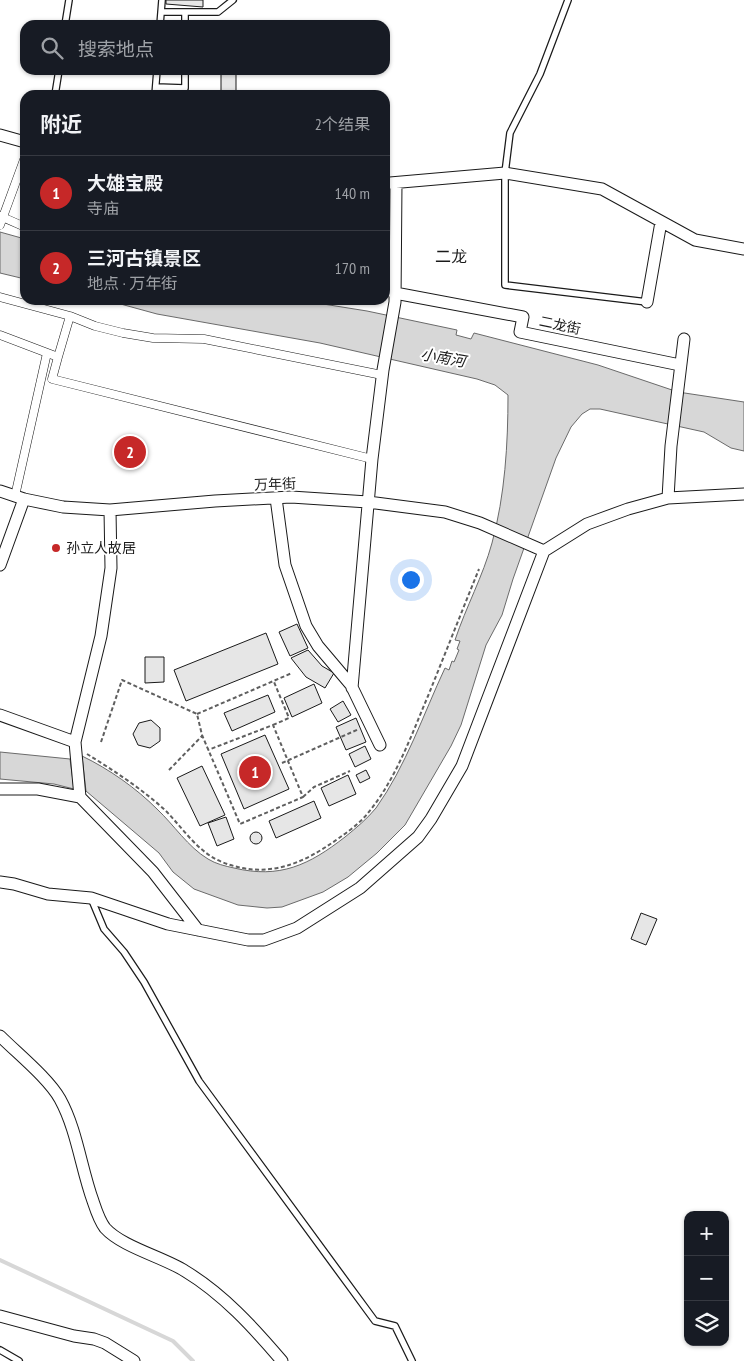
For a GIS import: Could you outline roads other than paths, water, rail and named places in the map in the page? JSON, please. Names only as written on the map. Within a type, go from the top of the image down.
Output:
[{"type":"street","points":[[0,135],[20,141]]},
{"type":"street","points":[[0,225],[20,170]]},
{"type":"street","points":[[352,688],[372,459],[392,296],[393,183],[505,173],[602,189],[695,240],[744,249]]},
{"type":"street","points":[[2,216],[20,225]]},
{"type":"street","points":[[648,302],[661,222]]},
{"type":"street","name":"二龙街","points":[[392,296],[523,317],[520,332],[680,365]]},
{"type":"street","points":[[0,297],[20,302]]},
{"type":"street","points":[[29,305],[70,316],[95,326],[145,337],[204,339],[382,372]]},
{"type":"street","points":[[70,316],[52,379],[372,459]]},
{"type":"street","points":[[0,335],[58,357]]},
{"type":"street","points":[[668,498],[671,446],[684,339]]},
{"type":"street","points":[[0,565],[20,497],[47,353]]},
{"type":"street","name":"万年街","points":[[0,491],[63,507],[110,510],[291,497],[368,502],[445,512],[480,523],[544,551]]},
{"type":"street","points":[[0,882],[48,894],[90,898],[168,924],[248,940],[264,940],[297,928],[360,888],[418,837],[431,819],[462,766],[544,551],[587,524],[628,509],[668,498],[744,494]]},
{"type":"street","points":[[276,498],[285,565],[306,626],[318,646],[352,688],[380,745]]},
{"type":"street","points":[[80,797],[78,747],[101,636],[111,568],[110,510]]},
{"type":"street","points":[[0,715],[78,747]]},
{"type":"street","points":[[0,789],[38,789],[80,797],[153,872],[198,930]]},
{"type":"street","points":[[0,1036],[46,1080],[60,1099],[75,1140],[96,1212],[99,1220],[107,1230],[124,1242],[183,1269],[201,1281],[229,1304],[282,1361]]},
{"type":"street","points":[[0,1316],[74,1336],[94,1339],[105,1343],[134,1361]]},
{"type":"lane","points":[[66,20],[69,0]]},
{"type":"lane","points":[[160,20],[162,0]]},
{"type":"lane","points":[[161,12],[218,12],[232,0]]},
{"type":"lane","points":[[568,0],[540,74],[510,133],[505,173],[505,284],[648,302]]},
{"type":"lane","points":[[185,12],[185,20]]},
{"type":"lane","points":[[56,90],[57,75]]},
{"type":"lane","points":[[157,75],[156,87],[185,88],[185,75]]},
{"type":"lane","points":[[90,898],[104,929],[124,952],[144,982],[199,1081],[375,1321],[394,1326],[412,1361]]},
{"type":"lane","points":[[0,1350],[19,1361]]},
{"type":"water","points":[[0,232],[20,238],[20,278],[0,273]]},
{"type":"water","name":"小南河","points":[[124,305],[329,305],[457,330],[456,335],[471,339],[474,333],[598,365],[678,392],[744,402],[744,451],[731,448],[704,432],[600,409],[590,409],[582,414],[571,427],[556,458],[502,615],[486,645],[461,725],[451,746],[405,825],[377,853],[348,877],[323,892],[282,907],[267,908],[238,905],[194,889],[173,872],[159,853],[86,791],[82,756],[131,786],[149,801],[194,848],[208,859],[224,866],[266,872],[293,867],[332,847],[365,820],[387,792],[405,758],[445,668],[449,670],[459,650],[457,649],[460,641],[455,640],[488,555],[500,507],[506,451],[508,395],[495,385],[477,379],[320,343],[157,314]]},
{"type":"water","points":[[0,752],[70,759],[74,789],[54,784],[0,779]]},
{"type":"waterway","points":[[0,1260],[173,1341],[193,1361]]},
{"type":"place","name":"三河古镇景区","points":[[130,452]]},
{"type":"place","name":"孙立人故居","points":[[56,548]]},
{"type":"place","name":"大雄宝殿","points":[[255,772]]},
{"type":"district","name":"二龙","points":[[451,256]]}]
